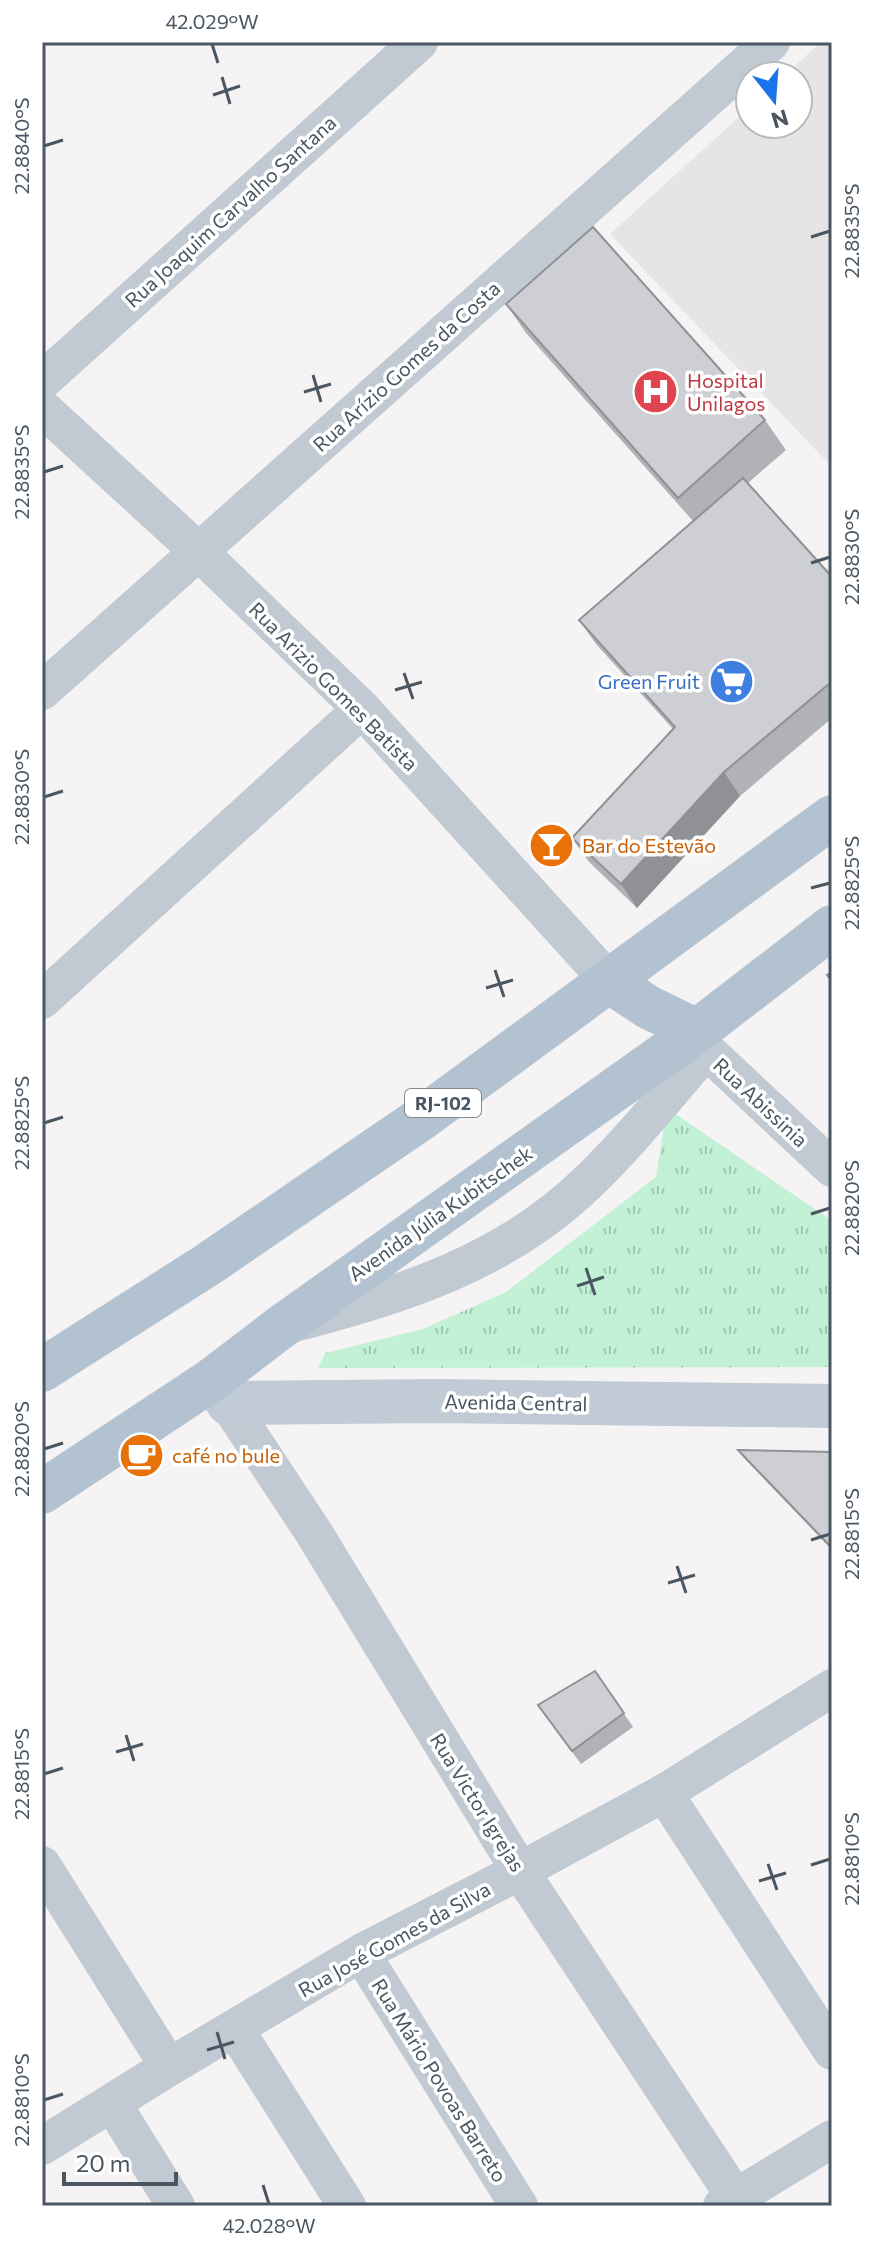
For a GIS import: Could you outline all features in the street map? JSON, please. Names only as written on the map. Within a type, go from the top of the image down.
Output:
[{"type":"main road","name":"RJ-102","points":[[42,1370],[207,1265],[422,1118],[832,817]]},
{"type":"main road","name":"Avenida Júlia Kubitschek","points":[[42,1492],[220,1391],[281,1327],[701,1040],[832,927]]},
{"type":"main road","points":[[609,981],[701,1040]]},
{"type":"street","name":"Rua Joaquim Carvalho Santana","points":[[42,381],[419,42]]},
{"type":"street","name":"Rua Arízio Gomes da Costa","points":[[42,691],[771,42]]},
{"type":"street","name":"Rua Arizio Gomes Batista","points":[[42,408],[198,551],[362,709],[609,981]]},
{"type":"street","points":[[42,1000],[362,709]]},
{"type":"street","points":[[281,1327],[383,1300],[447,1275],[497,1249],[545,1218],[587,1184],[701,1040]]},
{"type":"street","name":"Rua Abissinia","points":[[701,1040],[832,1168]]},
{"type":"street","name":"Avenida Central","points":[[220,1391],[438,1401],[832,1406]]},
{"type":"street","name":"Rua Victor Igrejas","points":[[220,1391],[314,1533],[520,1871],[732,2203]]},
{"type":"street","name":"Rua José Gomes da Silva","points":[[42,2146],[361,1953],[664,1793],[832,1688]]},
{"type":"street","points":[[664,1793],[832,2051]]},
{"type":"street","points":[[42,1865],[169,2067]]},
{"type":"street","name":"Rua Mário Povoas Barreto","points":[[361,1953],[519,2206]]},
{"type":"street","points":[[235,2029],[347,2206]]},
{"type":"street","points":[[112,2103],[176,2206]]},
{"type":"street","points":[[732,2203],[832,2139]]},
{"type":"shaded area","points":[[821,42],[832,42],[832,467],[610,234],[734,122],[734,140],[814,140],[814,60],[801,60]]},
{"type":"green space","points":[[667,1108],[832,1221],[832,1367],[318,1368],[325,1353],[423,1329],[506,1292],[656,1177]]},
{"type":"building","name":"Hospital Unilagos","points":[[593,227],[765,420],[678,498],[506,304]]},
{"type":"building","name":"Green Fruit","points":[[743,478],[832,577],[832,683],[724,772],[621,884],[572,838],[675,727],[579,620]]},
{"type":"building","points":[[738,1450],[832,1452],[832,1548]]},
{"type":"building","points":[[595,1671],[624,1713],[572,1751],[538,1705]]},
{"type":"place","name":"Hospital Unilagos","points":[[656,391]]},
{"type":"place","name":"Green Fruit","points":[[731,681]]},
{"type":"place","name":"Bar do Estevão","points":[[551,845]]},
{"type":"place","name":"café no bule","points":[[141,1455]]}]
